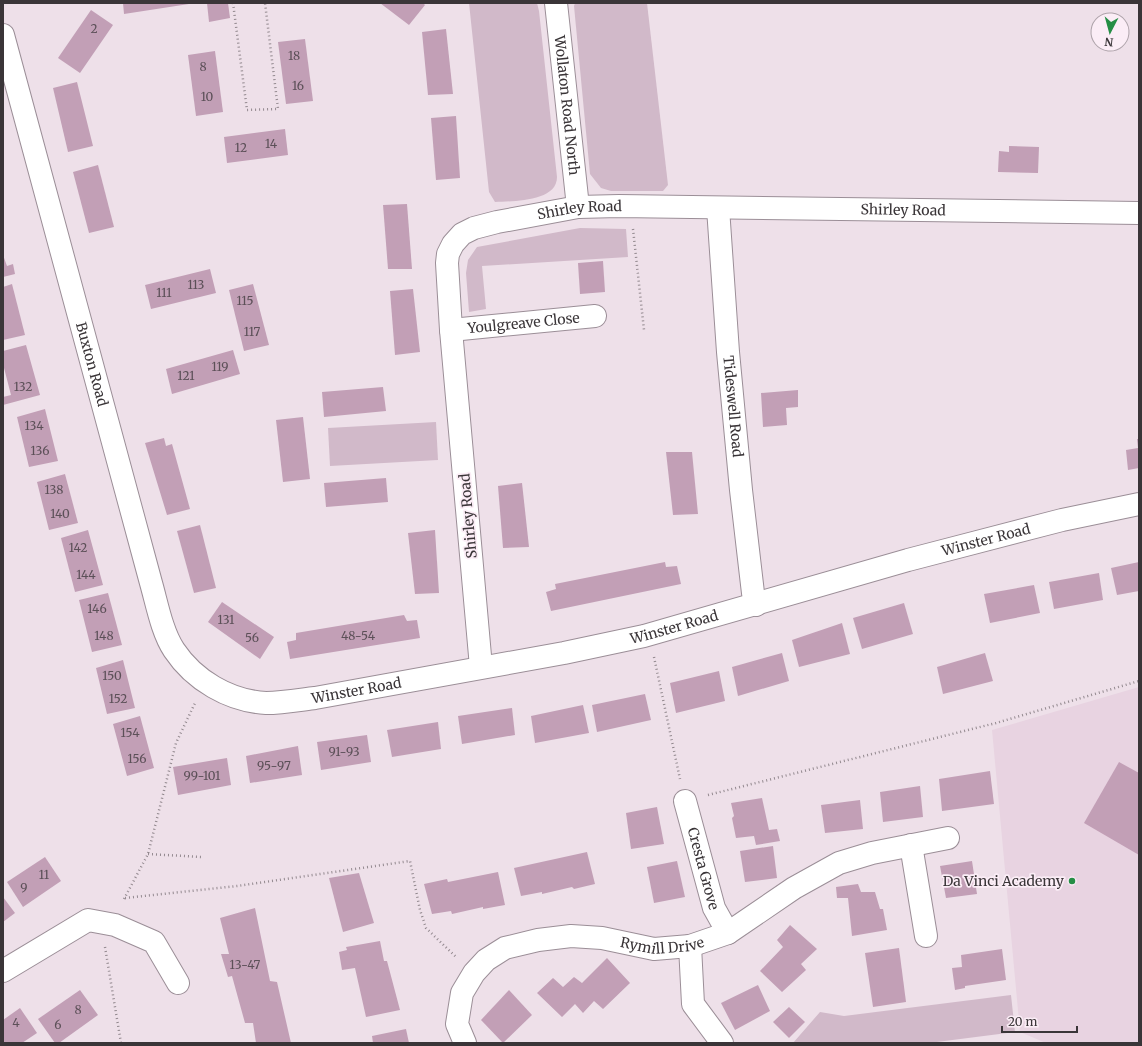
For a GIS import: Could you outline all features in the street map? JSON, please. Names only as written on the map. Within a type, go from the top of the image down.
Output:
[{"type":"street","name":"Wollaton Road North","points":[[556,3],[578,207]]},
{"type":"street","name":"Buxton Road","points":[[3,35],[164,629],[174,649],[192,670],[205,682]]},
{"type":"street","name":"Shirley Road","points":[[481,667],[451,330],[447,263],[448,254],[453,244],[462,234],[474,228],[497,222],[578,207],[630,206],[1139,213]]},
{"type":"street","name":"Tideswell Road","points":[[718,208],[728,352],[739,475],[753,593],[756,605]]},
{"type":"street","name":"Youlgreave Close","points":[[451,330],[596,316]]},
{"type":"street","name":"Winster Road","points":[[205,682],[223,692],[251,701],[267,703],[283,702],[315,698],[564,653],[644,636],[908,560],[1062,520],[1139,504]]},
{"type":"street","name":"Cresta Grove","points":[[684,801],[714,908],[728,933]]},
{"type":"street","name":"Rymill Drive","points":[[465,1043],[457,1024],[462,993],[474,973],[486,960],[505,948],[538,940],[571,936],[602,938],[654,949],[690,946],[728,933],[794,888],[839,862],[872,853],[948,838]]},
{"type":"street","points":[[911,845],[926,936]]},
{"type":"street","points":[[3,970],[88,920],[116,925],[154,942],[178,983]]},
{"type":"street","points":[[690,946],[693,1004],[722,1043]]},
{"type":"path","points":[[233,3],[247,110],[278,109],[265,3]]},
{"type":"path","points":[[630,206],[644,330]]},
{"type":"path","points":[[644,636],[656,660],[684,801],[996,723],[1139,681]]},
{"type":"path","points":[[121,1043],[104,941],[116,925],[125,898],[148,854],[176,743],[205,682]]},
{"type":"path","points":[[148,854],[202,857]]},
{"type":"path","points":[[125,898],[244,885],[410,861],[420,910],[426,928],[474,973]]},
{"type":"shaded area","points":[[469,3],[537,3],[557,177],[555,185],[550,191],[542,196],[523,200],[495,202],[489,192]]},
{"type":"shaded area","points":[[575,3],[647,3],[668,185],[663,191],[611,191],[601,188],[590,174],[574,6]]},
{"type":"shaded area","points":[[580,228],[626,229],[628,257],[482,266],[486,309],[469,312],[466,273],[468,260],[477,247]]},
{"type":"shaded area","points":[[436,422],[438,460],[330,466],[328,428]]},
{"type":"shaded area","name":"Da Vinci Academy","points":[[1139,687],[1139,1043],[1046,1043],[1020,1032],[992,730]]},
{"type":"shaded area","points":[[1011,995],[1015,1032],[929,1043],[793,1043],[820,1012],[844,1016]]},
{"type":"building","points":[[123,3],[189,3],[189,4],[124,14]]},
{"type":"building","points":[[207,3],[228,3],[230,18],[209,22]]},
{"type":"building","points":[[380,3],[423,3],[425,5],[409,25]]},
{"type":"building","points":[[91,10],[113,25],[80,73],[58,58]]},
{"type":"building","points":[[446,29],[453,94],[428,95],[422,32]]},
{"type":"building","points":[[305,39],[313,101],[286,104],[278,42]]},
{"type":"building","points":[[215,51],[223,112],[196,116],[188,55]]},
{"type":"building","points":[[77,82],[93,146],[68,152],[53,88]]},
{"type":"building","points":[[456,116],[460,178],[436,180],[431,118]]},
{"type":"building","points":[[285,129],[288,155],[227,163],[224,137]]},
{"type":"building","points":[[1009,146],[1039,147],[1038,173],[998,172],[999,151],[1009,152]]},
{"type":"building","points":[[98,165],[114,227],[89,233],[73,172]]},
{"type":"building","points":[[407,204],[412,269],[388,269],[383,205]]},
{"type":"building","points":[[3,255],[7,266],[13,264],[15,274],[3,277]]},
{"type":"building","points":[[603,261],[605,292],[580,294],[578,263]]},
{"type":"building","points":[[210,269],[216,293],[151,309],[145,285]]},
{"type":"building","points":[[12,284],[25,335],[3,340],[3,287]]},
{"type":"building","points":[[253,284],[269,345],[244,351],[229,290]]},
{"type":"building","points":[[413,289],[420,352],[395,355],[390,291]]},
{"type":"building","points":[[26,345],[40,395],[3,405],[3,397],[11,395],[3,364],[3,351]]},
{"type":"building","points":[[233,350],[240,374],[172,394],[166,369]]},
{"type":"building","points":[[383,387],[386,411],[324,417],[322,392]]},
{"type":"building","points":[[798,390],[798,407],[786,408],[787,425],[763,427],[761,393]]},
{"type":"building","points":[[45,409],[58,461],[29,467],[17,417]]},
{"type":"building","points":[[303,417],[310,479],[283,482],[276,420]]},
{"type":"building","points":[[164,438],[166,446],[172,444],[190,509],[167,515],[145,443]]},
{"type":"building","points":[[1137,439],[1139,439],[1139,468],[1128,470],[1126,450],[1138,448]]},
{"type":"building","points":[[666,452],[692,452],[698,514],[673,515]]},
{"type":"building","points":[[65,474],[78,523],[49,530],[37,482]]},
{"type":"building","points":[[386,478],[388,502],[326,507],[324,483]]},
{"type":"building","points":[[522,483],[529,547],[503,548],[498,486]]},
{"type":"building","points":[[200,525],[216,588],[194,593],[177,531]]},
{"type":"building","points":[[88,530],[103,585],[75,592],[61,538]]},
{"type":"building","points":[[435,530],[439,593],[415,594],[408,533]]},
{"type":"building","points":[[665,562],[666,567],[677,566],[681,584],[551,611],[546,592],[556,589],[555,584]]},
{"type":"building","points":[[1139,562],[1139,591],[1117,595],[1111,568]]},
{"type":"building","points":[[1099,573],[1103,600],[1054,609],[1049,582]]},
{"type":"building","points":[[1034,585],[1040,613],[990,623],[984,594]]},
{"type":"building","points":[[108,593],[122,645],[92,652],[79,600]]},
{"type":"building","points":[[222,602],[274,637],[260,659],[208,622]]},
{"type":"building","points":[[904,603],[913,634],[862,649],[853,618]]},
{"type":"building","points":[[404,615],[407,621],[417,620],[420,638],[290,659],[287,642],[296,640],[296,633]]},
{"type":"building","points":[[842,623],[850,654],[799,667],[792,640]]},
{"type":"building","points":[[782,653],[789,681],[738,696],[732,667]]},
{"type":"building","points":[[985,653],[993,681],[943,694],[937,667]]},
{"type":"building","points":[[123,660],[135,708],[107,714],[96,668]]},
{"type":"building","points":[[719,671],[725,701],[676,713],[670,683]]},
{"type":"building","points":[[645,694],[651,720],[597,732],[592,705]]},
{"type":"building","points":[[583,705],[589,733],[535,743],[531,716]]},
{"type":"building","points":[[512,708],[515,735],[462,744],[458,716]]},
{"type":"building","points":[[140,716],[154,768],[127,776],[113,724]]},
{"type":"building","points":[[438,722],[441,749],[392,757],[387,730]]},
{"type":"building","points":[[367,735],[371,762],[321,770],[317,742]]},
{"type":"building","points":[[298,746],[302,775],[250,783],[246,756]]},
{"type":"building","points":[[227,758],[231,785],[178,795],[173,767]]},
{"type":"building","points":[[1119,762],[1139,773],[1139,855],[1084,823]]},
{"type":"building","points":[[990,771],[994,804],[942,811],[939,779]]},
{"type":"building","points":[[920,786],[923,817],[883,822],[880,792]]},
{"type":"building","points":[[762,798],[769,830],[777,829],[780,841],[756,845],[754,836],[736,838],[731,803]]},
{"type":"building","points":[[860,800],[863,829],[825,833],[821,805]]},
{"type":"building","points":[[657,807],[664,844],[631,849],[626,813]]},
{"type":"building","points":[[773,846],[777,878],[745,882],[740,851]]},
{"type":"building","points":[[587,852],[595,884],[574,889],[572,887],[542,894],[542,892],[521,896],[514,868]]},
{"type":"building","points":[[45,857],[61,881],[23,907],[7,882]]},
{"type":"building","points":[[677,861],[685,897],[654,903],[647,867]]},
{"type":"building","points":[[972,861],[977,894],[946,898],[940,866]]},
{"type":"building","points":[[498,872],[505,905],[483,909],[483,907],[452,914],[451,911],[432,914],[424,884],[447,879],[448,882]]},
{"type":"building","points":[[359,873],[374,923],[343,932],[329,878]]},
{"type":"building","points":[[858,884],[861,892],[875,892],[880,909],[883,909],[887,930],[852,936],[848,898],[837,898],[836,887]]},
{"type":"building","points":[[3,897],[15,913],[3,922]]},
{"type":"building","points":[[255,908],[270,981],[277,982],[291,1043],[256,1043],[253,1023],[245,1023],[232,976],[228,977],[221,954],[229,954],[220,918]]},
{"type":"building","points":[[790,925],[817,949],[801,964],[806,970],[782,992],[760,971],[783,947],[777,940]]},
{"type":"building","points":[[380,941],[384,961],[387,961],[400,1010],[366,1017],[355,968],[342,970],[339,952],[347,950],[346,947]]},
{"type":"building","points":[[899,948],[906,1002],[873,1007],[865,953]]},
{"type":"building","points":[[1002,949],[1006,980],[965,986],[965,988],[955,990],[952,968],[962,967],[961,955]]},
{"type":"building","points":[[607,958],[630,983],[603,1009],[594,1001],[583,1013],[575,1004],[562,1017],[537,993],[553,978],[563,987],[574,977],[582,983]]},
{"type":"building","points":[[758,985],[770,1011],[735,1030],[721,1003]]},
{"type":"building","points":[[80,990],[98,1015],[59,1043],[55,1043],[38,1019]]},
{"type":"building","points":[[509,990],[532,1015],[503,1043],[481,1020]]},
{"type":"building","points":[[789,1007],[805,1022],[789,1038],[773,1022]]},
{"type":"building","points":[[20,1008],[37,1033],[22,1043],[3,1043],[3,1020]]},
{"type":"building","points":[[406,1029],[409,1043],[373,1043],[372,1036]]},
{"type":"place","name":"Da Vinci Academy","points":[[1072,881]]}]
